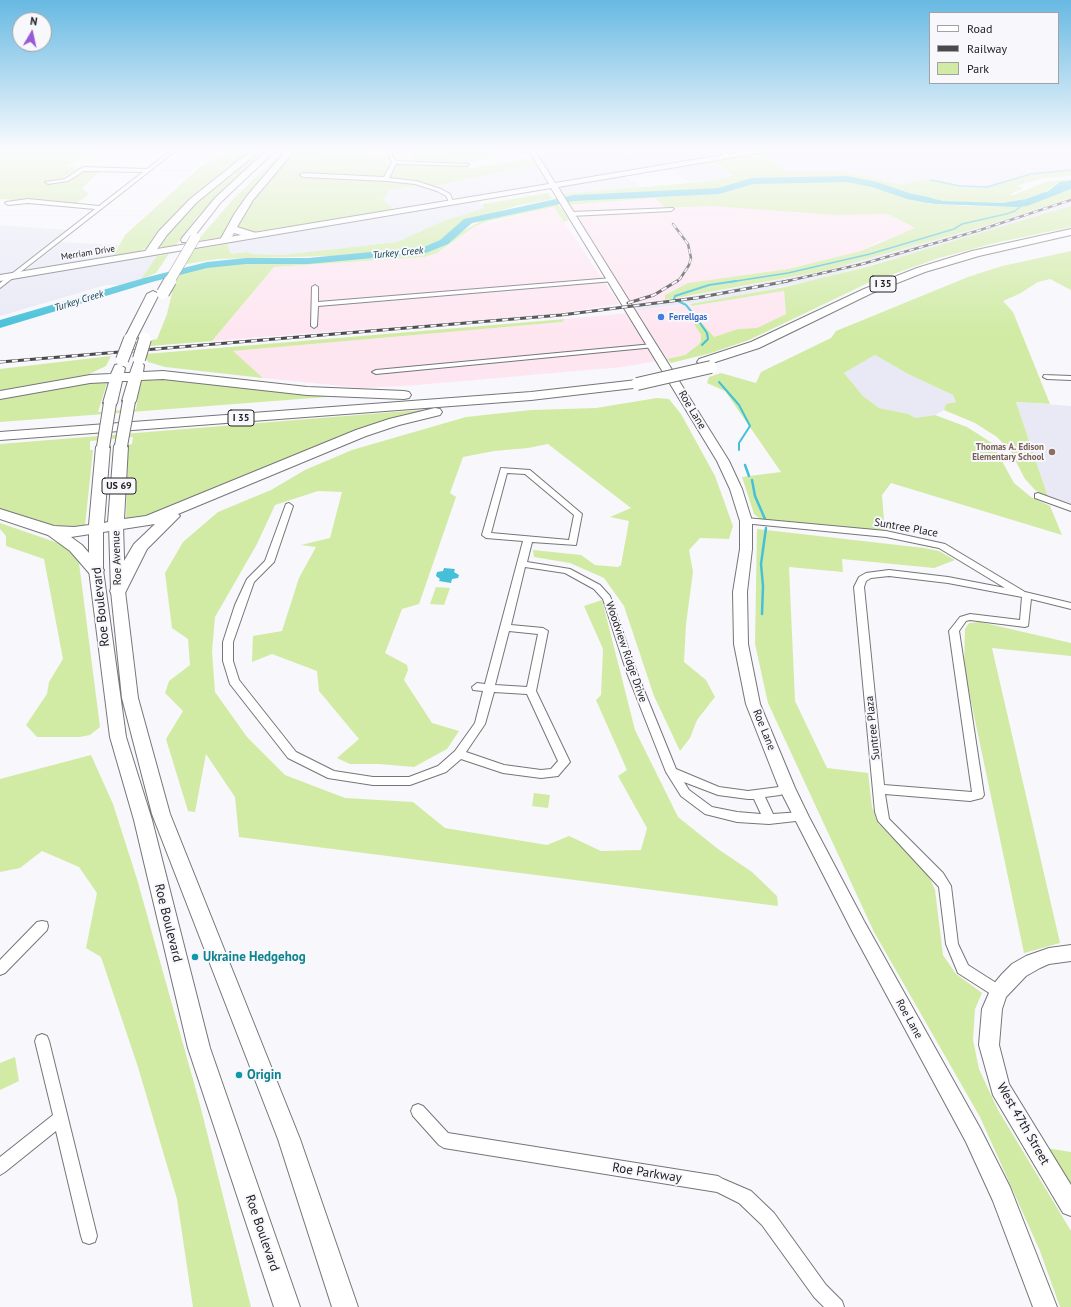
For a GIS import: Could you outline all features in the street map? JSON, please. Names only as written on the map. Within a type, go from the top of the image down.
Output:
[{"type":"highway","points":[[149,253],[163,233],[185,210]]},
{"type":"highway","name":"US 69","points":[[116,525],[121,446],[129,401],[158,294],[160,279],[211,210]]},
{"type":"highway","name":"US 69","points":[[190,239],[217,210]]},
{"type":"highway","points":[[225,240],[243,210]]},
{"type":"highway","points":[[231,229],[252,235]]},
{"type":"highway","name":"I 35","points":[[707,364],[760,343],[868,291],[921,270],[983,251],[1071,232]]},
{"type":"highway","name":"I 35","points":[[0,436],[571,392],[749,355],[779,343],[860,303],[912,280],[991,255],[1071,237]]},
{"type":"highway","name":"US 69","points":[[122,360],[130,340],[158,294]]},
{"type":"highway","points":[[96,529],[103,448],[115,378],[122,360]]},
{"type":"highway","points":[[82,381],[106,370],[122,360]]},
{"type":"highway","points":[[0,396],[82,381],[115,378],[137,367],[163,375],[307,390],[425,396]]},
{"type":"highway","name":"I 35","points":[[0,429],[634,380]]},
{"type":"highway","points":[[0,514],[52,530],[74,532],[150,520],[376,428],[483,399]]},
{"type":"highway","points":[[118,591],[140,547],[180,508]]},
{"type":"highway","points":[[52,530],[76,548],[96,570]]},
{"type":"main road","name":"Roe Avenue","points":[[116,525],[118,591]]},
{"type":"main road","name":"Roe Boulevard","points":[[96,529],[96,570],[118,737],[142,820],[199,1048],[287,1307]]},
{"type":"main road","name":"Roe Boulevard","points":[[118,591],[130,698],[161,814],[289,1139],[345,1307]]},
{"type":"street","points":[[0,286],[97,210]]},
{"type":"street","name":"Merriam Drive","points":[[0,278],[408,210]]},
{"type":"street","points":[[569,211],[620,210]]},
{"type":"street","name":"Roe Lane","points":[[569,211],[723,461],[736,489],[746,521],[746,549],[740,592],[742,644],[753,704],[787,788],[858,926],[973,1135],[1002,1195],[1031,1267],[1045,1307]]},
{"type":"street","points":[[314,304],[612,280]]},
{"type":"street","points":[[314,326],[315,287]]},
{"type":"street","points":[[376,372],[653,346]]},
{"type":"street","points":[[1047,377],[1071,378]]},
{"type":"street","points":[[504,470],[527,472],[578,514],[573,543],[528,539],[486,535],[504,470]]},
{"type":"street","points":[[1038,496],[1071,508]]},
{"type":"street","points":[[289,506],[269,562],[250,581],[228,642],[228,661],[234,681],[292,755],[332,776],[373,781],[410,781],[442,769],[459,754],[480,724],[528,539]]},
{"type":"street","name":"Suntree Place","points":[[746,521],[886,534],[942,546],[1024,595],[1071,606]]},
{"type":"street","name":"Woodview Ridge Drive","points":[[522,564],[567,571],[585,578],[597,587],[607,598],[632,673],[672,772],[684,793],[709,811],[737,817],[768,819],[802,817]]},
{"type":"street","name":"Suntree Plaza","points":[[999,992],[963,969],[952,944],[945,886],[939,877],[884,821],[881,812],[860,587],[862,579],[874,574],[889,573],[948,580],[1024,595]]},
{"type":"street","points":[[879,790],[970,797],[978,795],[954,631],[963,619],[970,617],[1025,624],[1024,595]]},
{"type":"street","points":[[459,754],[503,769],[541,774],[554,773],[564,762],[531,691],[543,631],[504,627]]},
{"type":"street","points":[[477,687],[531,691]]},
{"type":"street","points":[[672,772],[718,791],[748,795],[780,791],[787,788]]},
{"type":"street","points":[[758,794],[768,819]]},
{"type":"street","points":[[0,969],[42,926]]},
{"type":"street","points":[[999,992],[1019,970],[1033,962],[1049,956],[1071,953]]},
{"type":"street","name":"West 47th Street","points":[[999,992],[992,1009],[989,1028],[989,1045],[995,1075],[1000,1088],[1071,1205]]},
{"type":"street","points":[[42,1041],[89,1236]]},
{"type":"street","name":"Roe Parkway","points":[[418,1111],[444,1140],[718,1184],[745,1197],[768,1219],[820,1291],[836,1307]]},
{"type":"street","points":[[0,1167],[61,1118]]},
{"type":"shaded area","points":[[419,210],[479,210],[443,221],[397,242],[282,255],[253,254],[247,252],[231,254],[226,243]]},
{"type":"shaded area","points":[[542,210],[556,210],[619,304],[553,314],[212,341],[274,267],[425,257],[446,248],[476,226]]},
{"type":"shaded area","points":[[572,210],[766,210],[836,215],[888,214],[916,229],[878,242],[861,251],[788,269],[688,283],[665,295],[665,300],[632,304]]},
{"type":"shaded area","points":[[1034,210],[1059,210],[993,231],[819,279],[727,298],[637,311],[632,305],[682,298],[824,271],[985,226]]},
{"type":"shaded area","points":[[0,225],[69,230],[14,272],[0,275]]},
{"type":"shaded area","points":[[60,242],[119,245],[113,257],[30,271],[27,269]]},
{"type":"shaded area","points":[[158,255],[141,279],[122,285],[106,285],[0,316],[0,288],[13,278]]},
{"type":"shaded area","points":[[784,291],[786,314],[757,328],[738,329],[714,337],[702,323],[694,324],[701,335],[701,341],[698,345],[685,355],[667,359],[637,311],[690,304],[692,306]]},
{"type":"shaded area","points":[[628,313],[658,361],[622,367],[418,385],[362,388],[263,378],[232,351],[562,322],[565,319]]},
{"type":"shaded area","points":[[875,355],[908,374],[953,395],[956,402],[946,404],[944,410],[935,415],[915,418],[909,414],[879,408],[863,396],[844,373]]},
{"type":"shaded area","name":"Thomas A. Edison Elementary School","points":[[1016,402],[1071,406],[1071,505],[1048,497]]},
{"type":"green space","points":[[153,210],[182,210],[147,248],[138,252],[113,257],[125,235]]},
{"type":"green space","points":[[187,210],[204,210],[176,245],[166,248],[158,246]]},
{"type":"green space","points":[[224,210],[242,210],[224,237],[197,241]]},
{"type":"green space","points":[[247,210],[395,210],[251,233],[236,228]]},
{"type":"green space","points":[[479,210],[503,210],[463,222],[432,246],[422,249],[368,255],[217,259],[181,265],[191,250],[227,244],[231,254],[247,252],[253,254],[282,255],[397,242],[443,221]]},
{"type":"green space","points":[[525,210],[540,210],[489,221],[476,226],[437,253],[425,257],[274,267],[212,341],[150,346],[152,340],[157,339],[167,314],[172,293],[168,292],[174,275],[230,264],[317,262],[420,253],[449,242],[461,232],[481,221]]},
{"type":"green space","points":[[556,210],[562,210],[569,220],[564,222]]},
{"type":"green space","points":[[766,210],[1034,210],[985,226],[824,271],[665,300],[665,295],[688,283],[788,269],[861,251],[915,228],[888,214],[836,215]]},
{"type":"green space","points":[[1058,210],[1071,210],[1071,227],[995,243],[939,258],[868,283],[749,340],[711,353],[671,363],[667,359],[685,355],[698,345],[701,341],[701,335],[694,324],[702,323],[714,337],[738,329],[757,328],[786,314],[784,291],[692,306],[690,304],[785,287],[870,266]]},
{"type":"green space","points":[[1071,251],[1071,290],[1050,279],[1038,282],[1019,294],[1003,301],[1013,312],[1050,404],[1016,402],[1048,497],[1035,490],[1025,479],[1011,452],[997,437],[975,423],[944,410],[946,404],[956,402],[953,395],[908,374],[875,355],[844,373],[863,396],[879,408],[909,414],[915,418],[935,415],[967,427],[992,443],[1014,483],[1031,497],[1050,506],[1062,535],[891,483],[882,495],[885,532],[760,519],[754,514],[742,477],[781,472],[725,391],[707,383],[709,377],[721,373],[756,383],[761,372],[831,338],[836,331],[968,277],[1002,266]]},
{"type":"green space","points":[[169,254],[156,273],[141,279],[157,256]]},
{"type":"green space","points":[[565,319],[562,322],[233,351],[263,378],[165,367],[148,362],[146,358],[146,354]]},
{"type":"green space","points":[[111,356],[106,366],[87,375],[0,392],[0,369]]},
{"type":"green space","points":[[150,377],[339,396],[0,422],[0,398],[84,382],[104,381],[107,383],[98,412],[136,409],[141,378]]},
{"type":"green space","points":[[657,398],[669,399],[681,414],[715,476],[733,526],[729,539],[700,538],[689,550],[693,572],[686,624],[684,662],[706,680],[715,697],[697,720],[690,738],[680,751],[654,696],[624,606],[604,578],[570,563],[534,557],[533,550],[581,555],[595,565],[618,567],[621,565],[629,521],[610,517],[631,508],[548,444],[528,448],[494,451],[463,457],[450,493],[456,497],[419,604],[402,609],[385,653],[407,665],[408,670],[404,680],[432,723],[459,731],[447,749],[414,767],[379,764],[350,764],[337,758],[359,739],[319,691],[317,671],[272,654],[252,662],[253,636],[282,631],[299,578],[316,547],[301,545],[330,538],[342,492],[318,491],[275,505],[257,544],[215,617],[212,651],[215,692],[247,737],[285,775],[345,798],[413,802],[445,828],[547,845],[569,836],[601,851],[641,850],[647,828],[618,776],[627,770],[596,700],[601,695],[603,649],[584,606],[602,600],[635,730],[678,817],[718,849],[752,872],[777,896],[778,906],[239,837],[235,797],[206,754],[195,812],[188,811],[166,739],[183,711],[165,693],[169,681],[190,665],[188,639],[172,628],[165,573],[183,542],[218,512],[271,490],[305,470],[352,450],[466,417],[531,410],[596,408]]},
{"type":"green space","points":[[432,409],[154,515],[135,519],[126,518],[128,445],[132,444],[133,437],[90,441],[90,450],[93,450],[85,526],[60,527],[0,509],[0,444]]},
{"type":"green space","points":[[0,523],[58,543],[67,549],[79,563],[100,727],[90,735],[80,737],[37,737],[26,725],[47,694],[49,682],[63,659],[44,559],[6,546],[6,536],[0,529]]},
{"type":"green space","points":[[757,529],[924,548],[939,551],[955,560],[934,568],[842,559],[843,572],[789,567],[795,701],[827,768],[868,773],[872,807],[878,823],[929,876],[935,890],[943,955],[956,974],[982,993],[975,1009],[973,1040],[979,1069],[998,1110],[1071,1231],[1071,1307],[1060,1307],[1040,1251],[980,1117],[874,932],[768,703],[755,644]]},
{"type":"green space","points":[[436,587],[450,588],[444,605],[430,604]]},
{"type":"green space","points":[[980,622],[1071,643],[1071,656],[992,648],[1060,943],[1024,953],[964,668],[965,629],[969,623]]},
{"type":"green space","points":[[91,755],[113,804],[137,879],[199,1101],[251,1307],[193,1307],[177,1199],[138,1067],[101,957],[86,948],[97,893],[79,867],[42,851],[20,868],[0,872],[0,779]]},
{"type":"green space","points":[[534,793],[550,795],[548,808],[532,806]]},
{"type":"green space","points":[[15,1057],[19,1081],[0,1090],[0,1063]]},
{"type":"green space","points":[[1046,1148],[1071,1152],[1071,1187]]},
{"type":"water","points":[[444,568],[455,569],[454,572],[459,575],[458,578],[452,579],[451,583],[439,581],[440,579],[436,576],[437,572],[443,571]]},
{"type":"waterway","name":"Turkey Creek","points":[[0,324],[148,280],[207,265],[246,261],[308,261],[426,250],[444,242],[468,221],[519,210]]},
{"type":"waterway","points":[[730,282],[788,273],[870,254],[954,229],[962,224],[1006,214],[1016,210]]},
{"type":"waterway","points":[[695,316],[686,305],[674,299],[675,296],[709,285],[736,281]]},
{"type":"waterway","points":[[700,323],[707,333],[708,339],[702,345]]},
{"type":"waterway","points":[[719,382],[739,405],[750,426],[739,443],[739,450]]},
{"type":"waterway","points":[[745,465],[749,476]]},
{"type":"waterway","points":[[752,480],[755,496],[765,519]]},
{"type":"waterway","points":[[762,614],[763,586],[761,564],[766,528]]},
{"type":"railway","points":[[785,282],[862,264],[977,231],[1041,210]]},
{"type":"railway","points":[[673,224],[688,244],[691,258],[689,265],[680,279],[676,282]]},
{"type":"railway","points":[[628,303],[654,295],[677,281]]},
{"type":"railway","points":[[0,362],[561,315],[696,298],[785,282]]},
{"type":"place","name":"Ferrellgas","points":[[661,317]]},
{"type":"place","name":"Thomas A. Edison Elementary School","points":[[1052,452]]},
{"type":"place","name":"Ukraine Hedgehog","points":[[195,957]]},
{"type":"place","name":"Origin","points":[[239,1075]]}]
